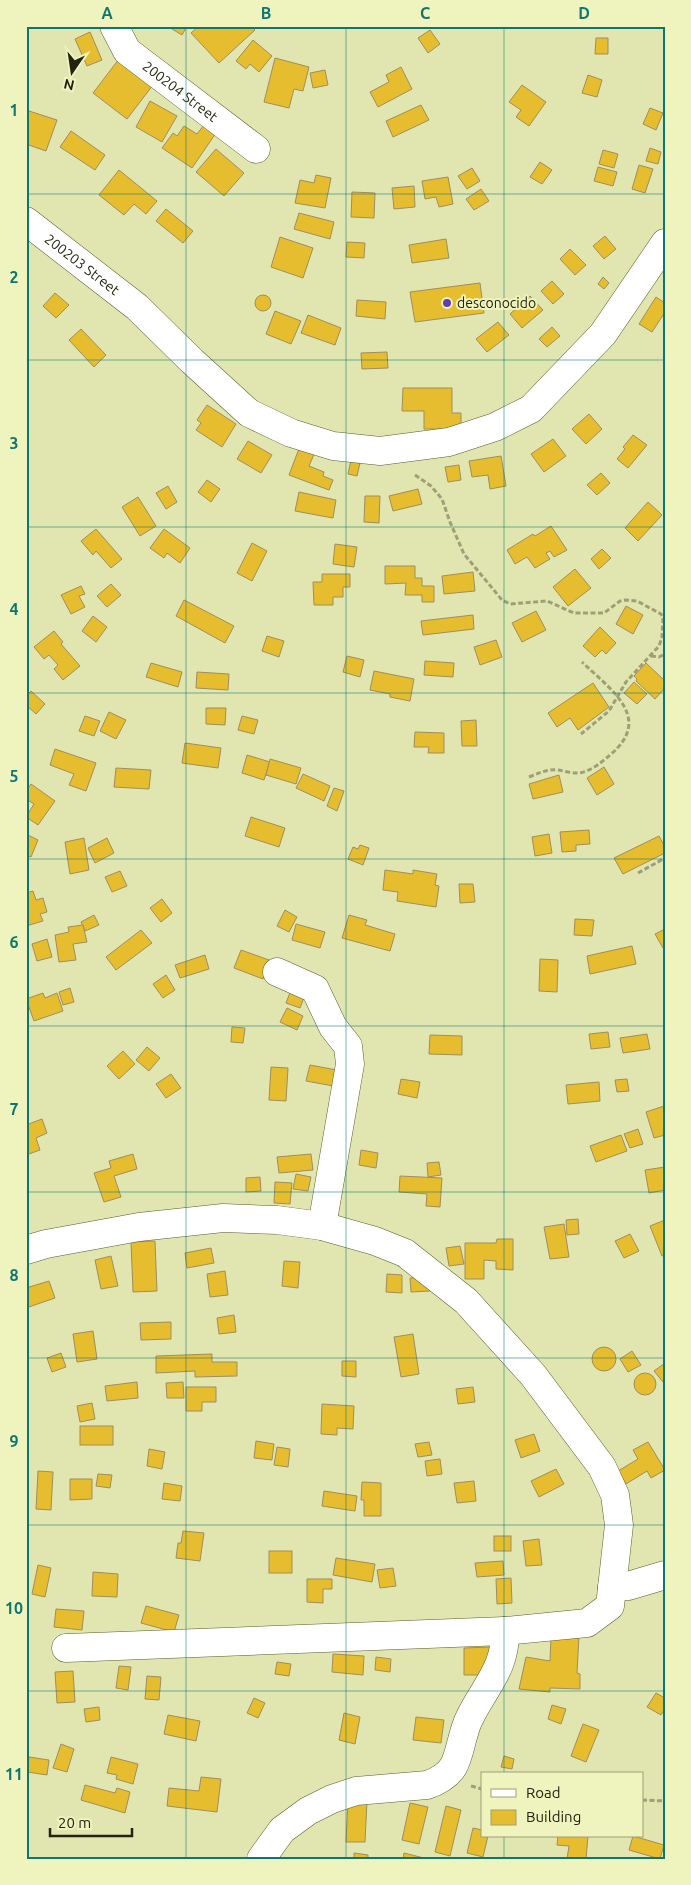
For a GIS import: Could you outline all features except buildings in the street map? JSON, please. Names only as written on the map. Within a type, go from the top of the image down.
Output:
[{"type":"street","name":"200204 Street","points":[[114,26],[127,51],[256,149]]},
{"type":"street","name":"200203 Street","points":[[26,222],[137,307],[249,413],[291,433],[333,446],[380,451],[449,442],[495,427],[531,409],[603,334],[665,243]]},
{"type":"street","points":[[277,972],[315,989],[334,1027],[348,1046],[350,1064],[322,1226]]},
{"type":"street","points":[[26,1250],[46,1244],[139,1227],[223,1218],[278,1220],[322,1226],[375,1241],[405,1253],[466,1302],[533,1375],[602,1467],[615,1495],[619,1525],[638,1582],[610,1606],[587,1622],[505,1631],[66,1648]]},
{"type":"street","points":[[261,1859],[282,1830],[308,1811],[332,1799],[356,1791],[428,1785],[437,1781],[453,1767],[468,1720],[504,1654],[505,1631]]},
{"type":"path","points":[[380,451],[431,486],[442,499],[464,554],[502,600],[510,604],[547,601],[574,613],[604,613],[620,601],[626,600],[637,601],[661,614],[663,618],[660,646],[626,682],[609,711],[582,734]]},
{"type":"path","points":[[651,656],[659,657],[665,654]]},
{"type":"path","points":[[529,777],[545,770],[577,773],[586,771],[601,763],[616,750],[626,736],[630,724],[629,716],[618,696],[582,662]]},
{"type":"path","points":[[638,873],[665,858]]},
{"type":"path","points":[[644,1800],[665,1801]]},
{"type":"place","name":"desconocido","points":[[447,303]]}]
